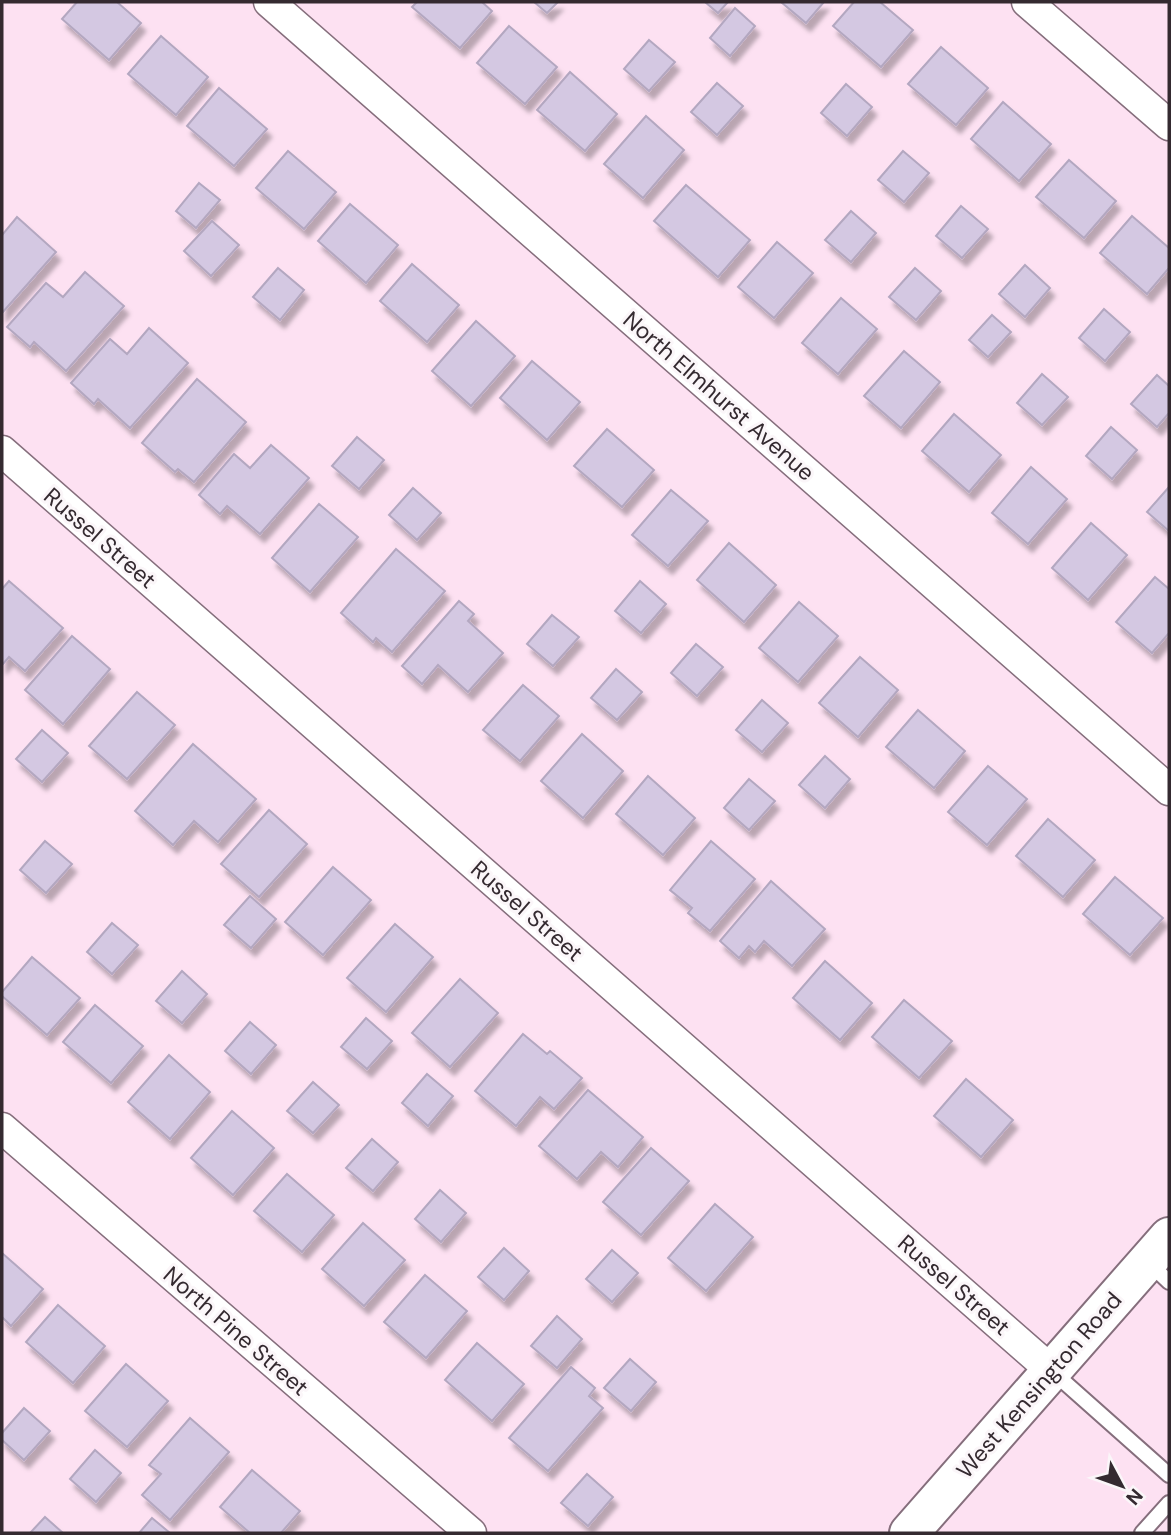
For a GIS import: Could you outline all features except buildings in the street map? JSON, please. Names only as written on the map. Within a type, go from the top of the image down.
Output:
[{"type":"main road","name":"West Kensington Road","points":[[909,1533],[1052,1371],[1162,1260]]},
{"type":"street","name":"North Elmhurst Avenue","points":[[269,2],[1169,790]]},
{"type":"street","points":[[1027,2],[1169,125]]},
{"type":"street","name":"Russel Street","points":[[2,452],[1052,1371]]},
{"type":"street","name":"North Pine Street","points":[[2,1128],[471,1533]]},
{"type":"lane","points":[[1052,1371],[1169,1475]]},
{"type":"lane","points":[[1142,1533],[1169,1503]]}]
